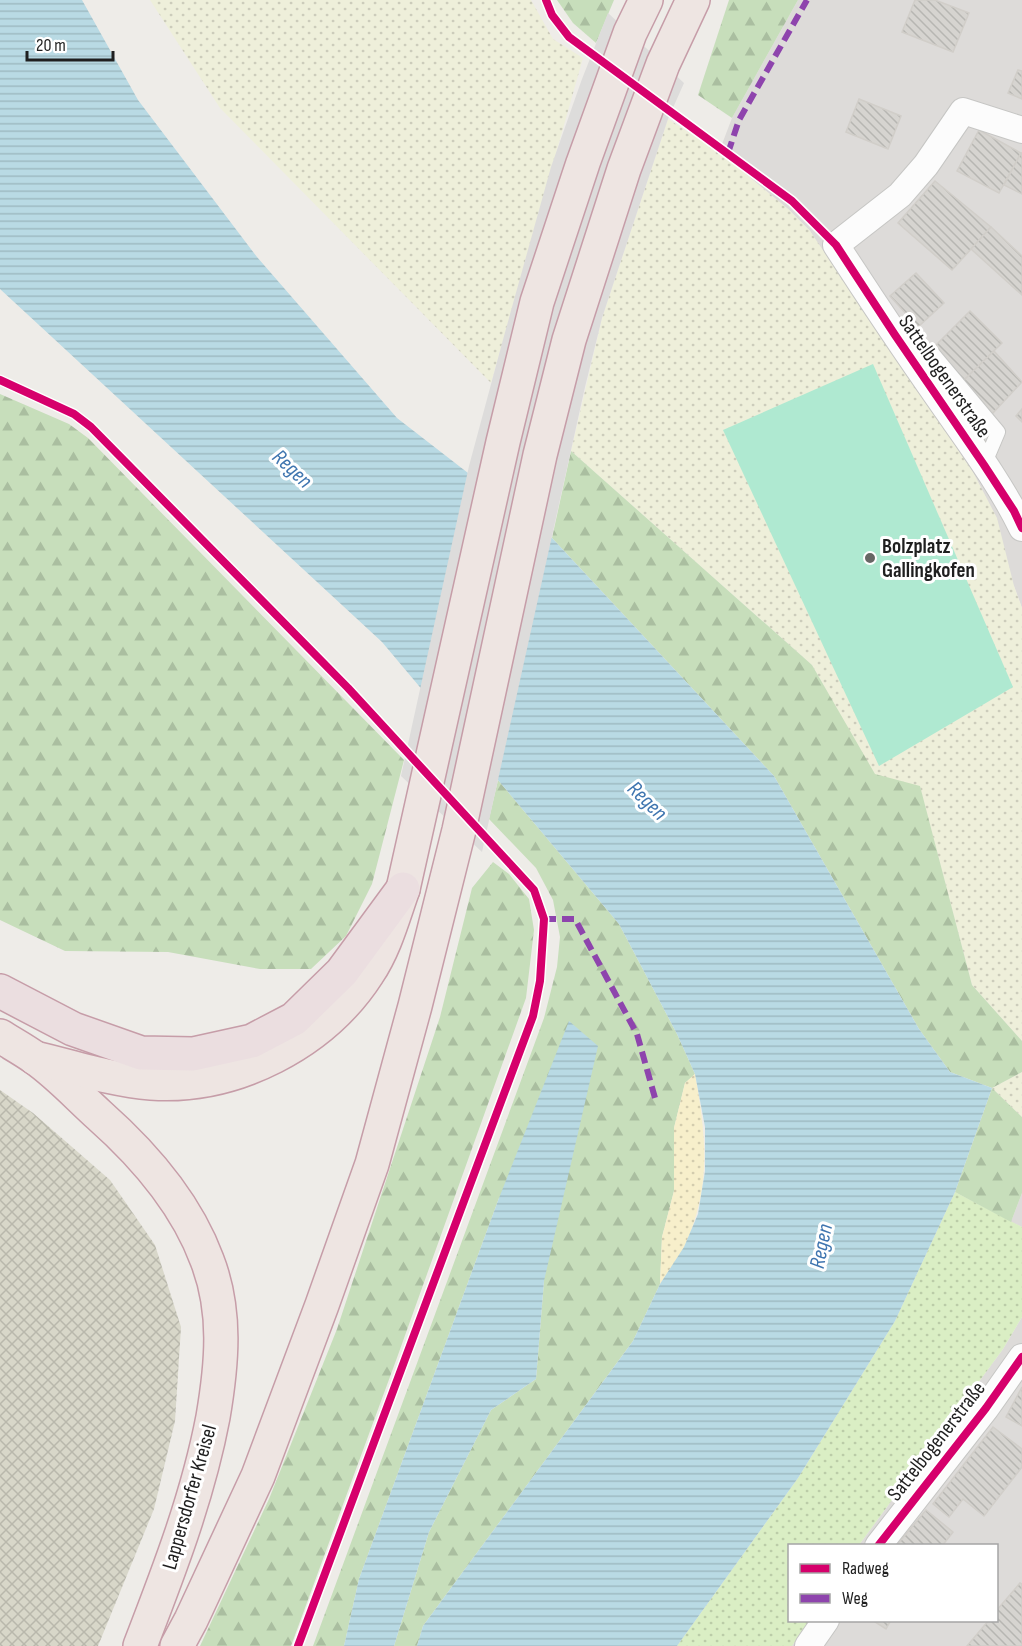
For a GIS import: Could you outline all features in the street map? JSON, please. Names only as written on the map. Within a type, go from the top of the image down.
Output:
[{"type":"highway","points":[[35,1058],[151,1083],[188,1082],[240,1072],[289,1048],[330,1019],[369,972],[387,934],[403,889],[503,442],[537,302],[630,33],[646,0]]},
{"type":"highway","points":[[177,1646],[258,1476],[368,1174],[415,1006],[459,830],[540,455],[569,340],[624,169],[663,64],[693,0]]},
{"type":"highway","points":[[0,991],[73,1029],[141,1053],[193,1054],[252,1041],[294,1019],[342,972],[403,889]]},
{"type":"highway","name":"Lappersdorfer Kreisel","points":[[0,1036],[35,1058],[123,1136],[155,1171],[181,1209],[207,1259],[221,1318],[220,1377],[205,1456],[174,1560],[140,1646]]},
{"type":"street","name":"Sattelbogenerstraße","points":[[1022,130],[963,111],[926,165],[900,195],[836,245],[984,465],[1014,511],[1022,528]]},
{"type":"street","name":"Sattelbogenerstraße","points":[[879,1544],[986,1407],[1022,1357]]},
{"type":"street","points":[[808,1646],[824,1622]]},
{"type":"shaded area","points":[[798,0],[1022,0],[1022,608],[1014,586],[810,231],[788,209],[719,152],[732,118]]},
{"type":"shaded area","points":[[0,1090],[33,1113],[110,1180],[155,1245],[181,1327],[175,1421],[154,1509],[98,1646],[0,1646]]},
{"type":"shaded area","points":[[1022,1193],[1022,1227],[1011,1222]]},
{"type":"shaded area","points":[[1022,1317],[1022,1646],[792,1646],[808,1622],[998,1622],[998,1544],[860,1544],[1003,1349]]},
{"type":"green space","points":[[150,0],[531,0],[553,39],[583,58],[491,383],[220,108]]},
{"type":"green space","points":[[557,0],[614,0],[596,43],[573,23]]},
{"type":"green space","points":[[729,0],[798,0],[732,118],[698,95]]},
{"type":"green space","points":[[668,119],[719,152],[788,209],[810,231],[973,472],[997,518],[1014,586],[1022,608],[1022,1041],[972,985],[920,787],[875,775],[812,665],[571,451],[602,318]]},
{"type":"green space","name":"Bolzplatz Gallingkofen","points":[[873,364],[1013,687],[879,766],[723,430]]},
{"type":"green space","points":[[0,394],[69,424],[88,438],[404,760],[372,884],[346,936],[311,969],[260,969],[168,952],[65,951],[0,920]]},
{"type":"green space","points":[[571,451],[812,665],[875,774],[920,786],[972,985],[1022,1041],[1022,1072],[992,1088],[950,1072],[919,1029],[774,776],[552,538]]},
{"type":"green space","points":[[498,780],[619,924],[677,1034],[695,1074],[685,1083],[674,1128],[674,1191],[662,1237],[660,1284],[633,1341],[423,1626],[417,1646],[394,1646],[429,1532],[491,1410],[536,1379],[544,1281],[499,1198],[359,1579],[344,1646],[313,1646],[544,1018],[557,967],[560,937],[553,900],[536,868],[489,819]]},
{"type":"green space","points":[[493,862],[509,874],[529,899],[534,930],[526,998],[291,1646],[200,1646],[269,1499],[337,1329],[440,1017],[472,888]]},
{"type":"green space","points":[[1022,1072],[1022,1117],[992,1088]]},
{"type":"green space","points":[[992,1088],[1022,1117],[1022,1193],[1011,1222],[955,1192]]},
{"type":"green space","points":[[955,1192],[1022,1227],[1022,1317],[1003,1349],[860,1544],[788,1544],[788,1622],[808,1622],[792,1646],[677,1646],[798,1478],[895,1321]]},
{"type":"sand","points":[[695,1074],[704,1139],[700,1202],[685,1245],[660,1284],[662,1237],[674,1191],[674,1128],[685,1083]]},
{"type":"water","name":"Regen","points":[[0,0],[82,0],[138,100],[257,257],[397,418],[552,538],[774,776],[919,1029],[950,1072],[992,1088],[955,1192],[895,1321],[798,1478],[677,1646],[417,1646],[423,1626],[633,1341],[660,1284],[684,1247],[698,1214],[705,1171],[705,1127],[695,1074],[677,1034],[619,924],[382,642],[0,289]]},
{"type":"water","points":[[569,1021],[598,1046],[544,1281],[536,1379],[491,1410],[429,1532],[394,1646],[344,1646],[359,1579],[499,1198]]},
{"type":"pier","points":[[608,13],[684,83],[668,119],[602,318],[482,852],[401,776],[469,466],[504,336],[551,167]]},
{"type":"building","points":[[915,0],[935,0],[969,13],[953,52],[902,32]]},
{"type":"building","points":[[1018,70],[1022,71],[1022,99],[1008,93]]},
{"type":"building","points":[[859,99],[901,116],[888,149],[846,132]]},
{"type":"building","points":[[979,130],[1021,153],[999,193],[957,171]]},
{"type":"building","points":[[1022,153],[1022,194],[1004,185]]},
{"type":"building","points":[[935,181],[991,227],[952,270],[898,223]]},
{"type":"building","points":[[991,227],[1022,256],[1022,295],[971,249]]},
{"type":"building","points":[[916,273],[944,303],[918,327],[890,296]]},
{"type":"building","points":[[970,311],[1002,343],[963,381],[934,347]]},
{"type":"building","points":[[994,351],[1022,382],[991,415],[963,381]]},
{"type":"building","points":[[1022,409],[1022,422],[1016,416]]},
{"type":"building","points":[[1022,1387],[1022,1426],[1006,1417]]},
{"type":"building","points":[[993,1427],[1022,1449],[1022,1467],[984,1516],[963,1499],[949,1517],[933,1504]]},
{"type":"building","points":[[926,1510],[953,1532],[944,1544],[898,1544]]},
{"type":"building","points":[[1020,1583],[1022,1584],[1022,1646],[967,1646],[987,1622],[998,1622],[998,1609]]},
{"type":"building","points":[[875,1622],[890,1622],[886,1629]]},
{"type":"marked path","points":[[728,153],[739,120],[807,0]]},
{"type":"marked path","points":[[544,919],[575,919],[637,1034],[655,1098]]},
{"type":"cycle path","points":[[546,0],[552,15],[569,37],[792,201],[836,245],[984,465],[1014,511],[1022,528]]},
{"type":"cycle path","points":[[0,380],[74,414],[91,427],[348,688],[534,890],[544,919],[540,981],[533,1016],[298,1646]]},
{"type":"cycle path","points":[[880,1544],[986,1408],[1022,1357]]},
{"type":"place","name":"Bolzplatz Gallingkofen","points":[[870,558]]}]
